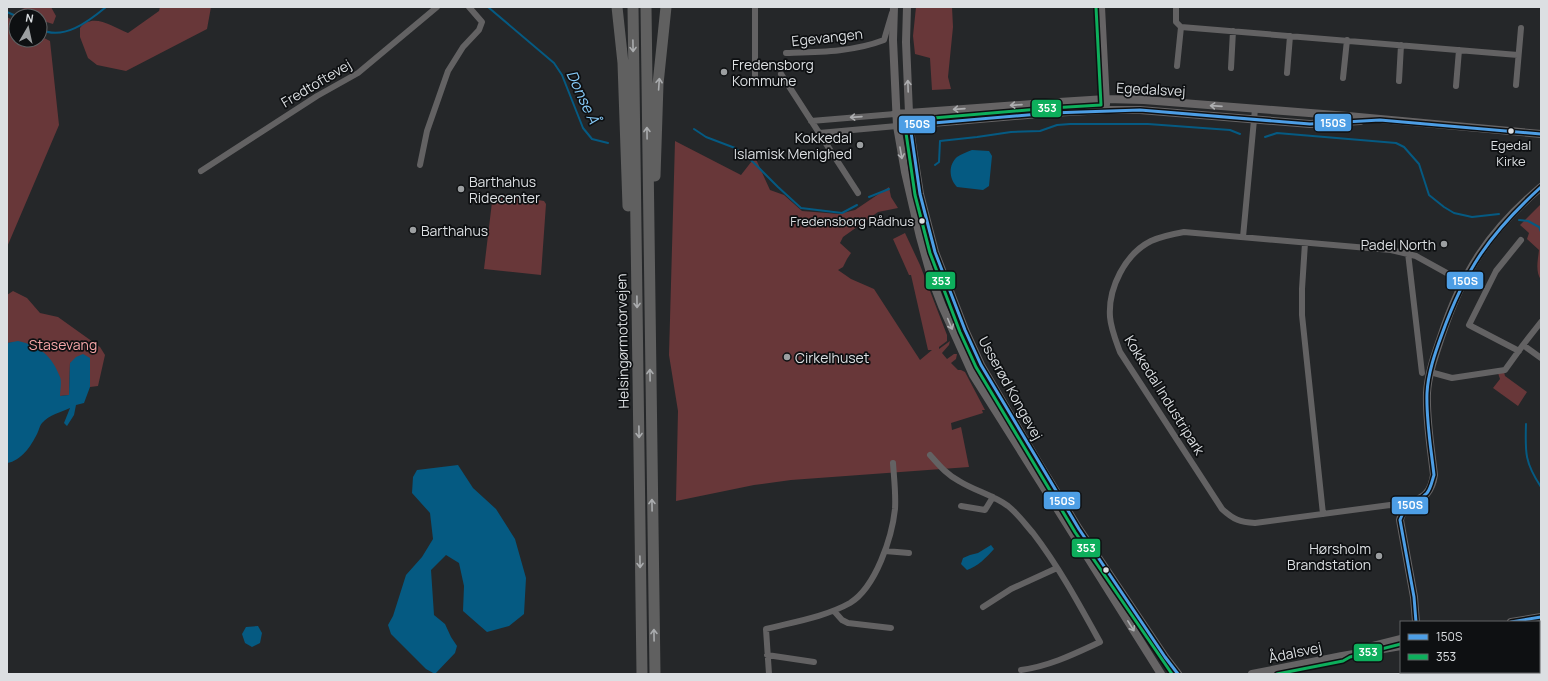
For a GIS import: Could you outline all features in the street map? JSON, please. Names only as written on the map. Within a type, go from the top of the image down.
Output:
[{"type":"highway","points":[[617,7],[623,63],[629,230],[637,278]]},
{"type":"highway","name":"Helsingørmotorvejen","points":[[633,7],[642,674]]},
{"type":"highway","name":"Helsingørmotorvejen","points":[[646,7],[654,674]]},
{"type":"highway","points":[[649,234],[654,180],[658,84],[666,7]]},
{"type":"street","name":"Fredtoftevej","points":[[201,171],[317,96],[358,73],[437,7]]},
{"type":"street","points":[[420,164],[426,131],[448,71],[463,47],[479,30],[482,22],[469,7]]},
{"type":"street","points":[[755,7],[755,83]]},
{"type":"street","name":"Egevangen","points":[[786,53],[847,49],[884,40],[894,7]]},
{"type":"street","name":"Usserød Kongevej","points":[[894,7],[893,40],[895,114],[905,172],[920,237],[932,280],[973,375],[1161,674]]},
{"type":"street","name":"Usserød Kongevej","points":[[907,7],[906,42],[909,113],[920,194],[935,252],[965,330],[981,365],[1079,528],[1165,657],[1178,674]]},
{"type":"street","points":[[1101,7],[1106,110]]},
{"type":"street","points":[[1176,7],[1176,22],[1181,26],[1518,55]]},
{"type":"street","points":[[1178,66],[1181,26]]},
{"type":"street","points":[[1516,85],[1521,28]]},
{"type":"street","points":[[1231,68],[1233,31]]},
{"type":"street","points":[[1287,73],[1290,36]]},
{"type":"street","points":[[1344,78],[1347,40]]},
{"type":"street","points":[[1399,82],[1401,45]]},
{"type":"street","points":[[1456,86],[1459,50]]},
{"type":"street","points":[[781,74],[858,193]]},
{"type":"street","name":"Egedalsvej","points":[[895,114],[1106,99],[1144,100],[1330,114],[1380,120],[1541,134]]},
{"type":"street","points":[[1243,237],[1255,109]]},
{"type":"street","name":"Egedalsvej","points":[[897,126],[1051,113],[1106,110],[1140,110],[1310,124],[1380,120]]},
{"type":"street","points":[[811,121],[895,114]]},
{"type":"street","points":[[1254,120],[1260,114],[1316,117],[1330,114]]},
{"type":"street","points":[[819,133],[897,126]]},
{"type":"street","points":[[1426,373],[1451,307],[1463,282],[1486,245],[1500,227],[1541,187]]},
{"type":"street","name":"Kokkedal Industripark","points":[[1404,509],[1390,505],[1255,523],[1242,522],[1231,518],[1222,509],[1120,352],[1113,335],[1110,317],[1110,298],[1115,284],[1131,258],[1145,245],[1165,236],[1184,232],[1392,250],[1408,253],[1463,282]]},
{"type":"street","points":[[1519,351],[1469,325],[1496,271],[1521,240]]},
{"type":"street","points":[[1305,243],[1302,315],[1322,514]]},
{"type":"street","points":[[1408,253],[1426,373],[1427,405],[1434,475],[1433,484],[1429,492],[1404,509],[1400,520],[1414,597],[1416,621]]},
{"type":"street","points":[[1426,373],[1452,378],[1505,370],[1541,322]]},
{"type":"street","points":[[1523,345],[1541,358]]},
{"type":"street","points":[[930,455],[946,472],[960,482],[993,497],[1009,507],[1022,519],[1044,547],[1069,586],[1100,642],[1056,662],[1038,668],[1021,670]]},
{"type":"street","points":[[769,674],[766,629],[834,611],[852,602],[865,589],[877,571],[885,551],[895,507],[893,463]]},
{"type":"street","points":[[961,506],[985,510],[993,497]]},
{"type":"street","points":[[885,551],[909,553]]},
{"type":"street","points":[[983,607],[1011,589],[1057,568]]},
{"type":"street","points":[[834,611],[842,620],[848,623],[891,628]]},
{"type":"street","points":[[1517,621],[1541,617]]},
{"type":"street","name":"Ådalsvej","points":[[1342,656],[1348,652],[1400,639]]},
{"type":"street","name":"Ådalsvej","points":[[1252,674],[1400,646]]},
{"type":"street","points":[[767,656],[814,662]]},
{"type":"green space","points":[[51,7],[56,16],[53,24],[48,22],[48,8],[25,8]]},
{"type":"green space","points":[[160,7],[211,7],[207,29],[126,71],[97,65],[88,58],[80,37],[80,28],[85,23],[91,21],[103,22],[128,33],[159,11]]},
{"type":"green space","points":[[916,7],[952,7],[953,27],[948,77],[951,89],[932,90],[930,58],[915,54],[913,36]]},
{"type":"green space","points":[[7,17],[8,48],[48,48],[48,40],[50,41],[59,125],[7,247]]},
{"type":"green space","points":[[675,141],[741,175],[755,157],[770,190],[784,195],[802,211],[839,214],[855,210],[889,187],[891,197],[898,208],[878,212],[843,237],[840,243],[851,253],[843,267],[838,270],[851,279],[874,289],[920,360],[932,350],[928,350],[911,275],[909,275],[893,239],[905,233],[920,265],[947,335],[947,341],[939,347],[939,349],[950,341],[949,345],[942,353],[947,359],[954,354],[957,354],[956,359],[951,363],[958,370],[965,372],[985,410],[982,410],[983,413],[951,423],[952,430],[961,427],[969,467],[791,480],[754,485],[676,501],[678,411],[669,355]]},
{"type":"green space","points":[[504,194],[544,201],[546,204],[541,275],[484,269],[492,202],[495,197]]},
{"type":"green space","points":[[1541,204],[1541,280],[1537,269],[1539,250],[1527,239],[1529,233],[1520,225]]},
{"type":"green space","name":"Stasevang","points":[[13,291],[27,298],[40,313],[58,317],[100,347],[105,355],[98,386],[90,387],[90,358],[70,363],[69,395],[60,396],[60,378],[18,342],[7,343],[7,295]]},
{"type":"green space","points":[[1504,372],[1505,376],[1527,392],[1518,406],[1493,388],[1500,379],[1498,373]]},
{"type":"water","points":[[972,150],[989,151],[992,156],[989,186],[983,190],[957,187],[952,180],[951,168],[954,160],[960,155]]},
{"type":"water","points":[[18,341],[39,349],[53,363],[61,379],[60,396],[69,395],[70,363],[76,357],[83,354],[90,358],[90,387],[84,403],[76,405],[74,415],[67,426],[64,423],[70,408],[45,420],[41,424],[35,439],[29,448],[17,459],[7,463],[7,343]]},
{"type":"water","points":[[458,465],[473,488],[496,509],[515,539],[526,578],[524,614],[509,626],[487,632],[463,611],[464,586],[459,563],[446,555],[431,570],[434,615],[445,624],[457,646],[455,653],[435,674],[426,669],[391,634],[388,625],[393,616],[406,575],[422,557],[433,539],[430,513],[412,493],[413,477],[417,470]]},
{"type":"water","points":[[991,545],[994,549],[974,567],[967,570],[961,564],[963,558],[978,553]]},
{"type":"water","points":[[258,626],[262,633],[260,643],[252,647],[245,643],[242,634],[246,627]]},
{"type":"waterway","name":"Donse Å","points":[[48,32],[57,33],[75,28],[106,7]]},
{"type":"waterway","name":"Donse Å","points":[[488,7],[554,63],[562,75],[583,128],[592,139],[608,143]]},
{"type":"waterway","name":"Donse Å","points":[[935,165],[939,162],[940,141],[1011,132],[1040,131],[1057,125],[1148,124],[1230,130],[1240,134]]},
{"type":"waterway","name":"Donse Å","points":[[694,129],[706,137],[735,148],[753,162],[801,208],[842,213],[857,205]]},
{"type":"waterway","name":"Donse Å","points":[[1265,137],[1277,133],[1396,143],[1404,147],[1419,164],[1429,195],[1444,207],[1454,213],[1472,217],[1499,214]]},
{"type":"waterway","name":"Donse Å","points":[[869,197],[889,189]]},
{"type":"waterway","name":"Donse Å","points":[[1519,220],[1528,221],[1539,227],[1541,232]]},
{"type":"waterway","points":[[1526,424],[1527,457],[1532,471],[1541,487]]},
{"type":"transit line","name":"353","points":[[1096,7],[1101,105],[910,120],[906,122],[905,126],[915,195],[930,253],[960,332],[976,367],[1075,532],[1172,674]]},
{"type":"transit line","name":"150S","points":[[1178,674],[1079,529],[981,365],[965,330],[935,252],[920,194],[910,125],[1051,113],[1140,110],[1310,124],[1380,120],[1541,134]]},
{"type":"transit line","name":"150S","points":[[1416,621],[1414,597],[1400,520],[1406,509],[1427,493],[1434,475],[1427,413],[1427,393],[1432,363],[1451,311],[1470,271],[1493,237],[1507,220],[1541,187]]},
{"type":"transit line","name":"150S","points":[[1517,621],[1541,617]]},
{"type":"transit line","name":"353","points":[[1277,674],[1343,661],[1350,657],[1400,644]]},
{"type":"place","name":"Fredensborg Kommune","points":[[724,72]]},
{"type":"place","name":"Egedal Kirke","points":[[1511,131]]},
{"type":"place","name":"Kokkedal Islamisk Menighed","points":[[860,145]]},
{"type":"place","name":"Barthahus Ridecenter","points":[[461,189]]},
{"type":"place","name":"Fredensborg Rådhus","points":[[922,221]]},
{"type":"place","name":"Barthahus","points":[[413,230]]},
{"type":"place","name":"Padel North","points":[[1444,244]]},
{"type":"place","name":"Cirkelhuset","points":[[787,357]]},
{"type":"place","name":"Hørsholm Brandstation","points":[[1379,556]]}]
